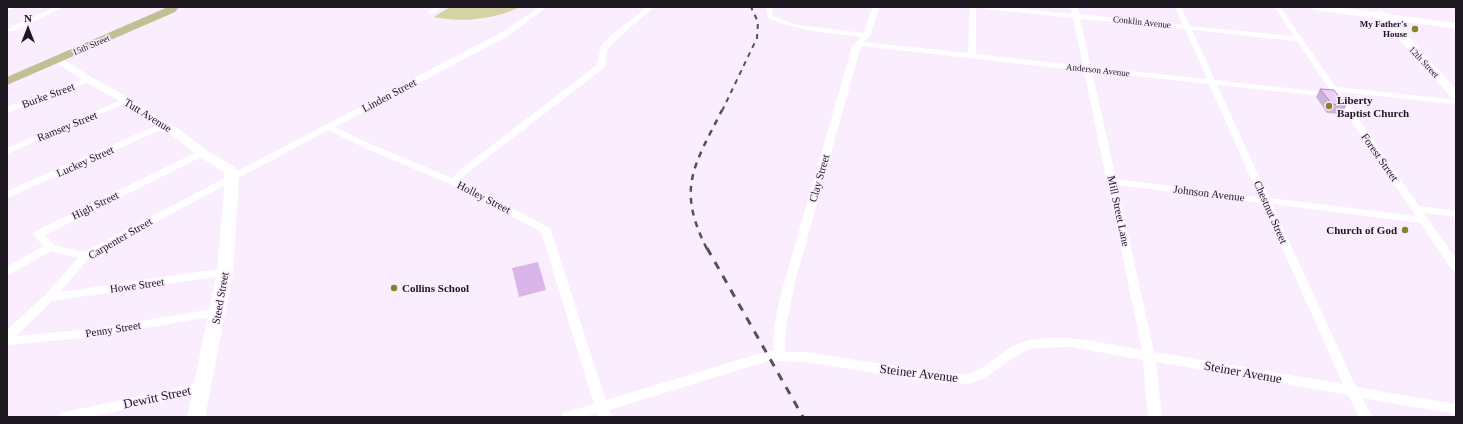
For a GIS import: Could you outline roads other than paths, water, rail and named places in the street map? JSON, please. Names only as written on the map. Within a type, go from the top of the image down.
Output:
[{"type":"main road","name":"15th Street","points":[[7,74],[168,7]]},
{"type":"main road","name":"15th Street","points":[[7,81],[172,10],[174,7]]},
{"type":"street","points":[[7,8],[16,7]]},
{"type":"street","points":[[11,29],[61,7]]},
{"type":"street","points":[[430,13],[440,7]]},
{"type":"street","name":"Linden Street","points":[[232,178],[505,34],[544,7]]},
{"type":"street","name":"Holley Street","points":[[603,412],[546,230],[453,182],[464,171],[601,66],[604,48],[613,38],[651,7]]},
{"type":"street","points":[[769,7],[770,17],[784,23],[866,36]]},
{"type":"street","name":"Clay Street","points":[[779,355],[787,294],[856,47],[866,36],[876,7]]},
{"type":"street","points":[[972,56],[973,7]]},
{"type":"street","name":"Conklin Avenue","points":[[986,7],[1075,11],[1188,27],[1298,39]]},
{"type":"street","name":"Chestnut Street","points":[[1178,7],[1352,391],[1366,417]]},
{"type":"street","name":"Forest Street","points":[[1277,7],[1456,266]]},
{"type":"street","points":[[1314,7],[1380,12],[1456,26]]},
{"type":"street","name":"Mill Street Lane","points":[[1075,11],[1149,356],[1155,417]]},
{"type":"street","name":"12th Street","points":[[1380,12],[1454,92]]},
{"type":"street","name":"Anderson Avenue","points":[[860,44],[1213,83],[1456,102]]},
{"type":"street","name":"Tutt Avenue","points":[[58,59],[89,80],[127,101],[162,126],[177,133],[202,153],[230,170],[232,178]]},
{"type":"street","name":"Burke Street","points":[[7,110],[89,80]]},
{"type":"street","name":"Ramsey Street","points":[[7,150],[127,101]]},
{"type":"street","name":"Luckey Street","points":[[7,195],[162,126]]},
{"type":"street","points":[[328,127],[370,147],[453,182]]},
{"type":"street","name":"High Street","points":[[50,246],[38,234],[202,153]]},
{"type":"street","name":"Carpenter Street","points":[[7,337],[49,298],[86,256],[232,178]]},
{"type":"street","name":"Steed Street","points":[[196,417],[225,272],[232,178]]},
{"type":"street","name":"Johnson Avenue","points":[[1112,182],[1424,220]]},
{"type":"street","points":[[1416,209],[1456,214]]},
{"type":"street","points":[[7,272],[50,246],[86,256]]},
{"type":"street","name":"Howe Street","points":[[49,298],[225,272]]},
{"type":"street","name":"Penny Street","points":[[7,340],[93,333],[218,312]]},
{"type":"street","name":"Steiner Avenue","points":[[568,417],[603,412],[768,356],[779,355],[806,357],[940,378],[956,379],[971,378],[983,372],[1012,352],[1035,344],[1072,343],[1456,409]]},
{"type":"street","name":"Dewitt Street","points":[[65,417],[201,388]]},
{"type":"railway","points":[[722,111],[757,38],[758,22],[751,7]]},
{"type":"railway","points":[[707,249],[692,209],[692,178],[703,147],[722,110]]},
{"type":"railway","points":[[707,248],[803,417]]},
{"type":"place","name":"My Father's House","points":[[1415,29]]},
{"type":"place","name":"Liberty Baptist Church","points":[[1329,106]]},
{"type":"place","name":"Church of God","points":[[1405,230]]},
{"type":"place","name":"Collins School","points":[[394,288]]}]
